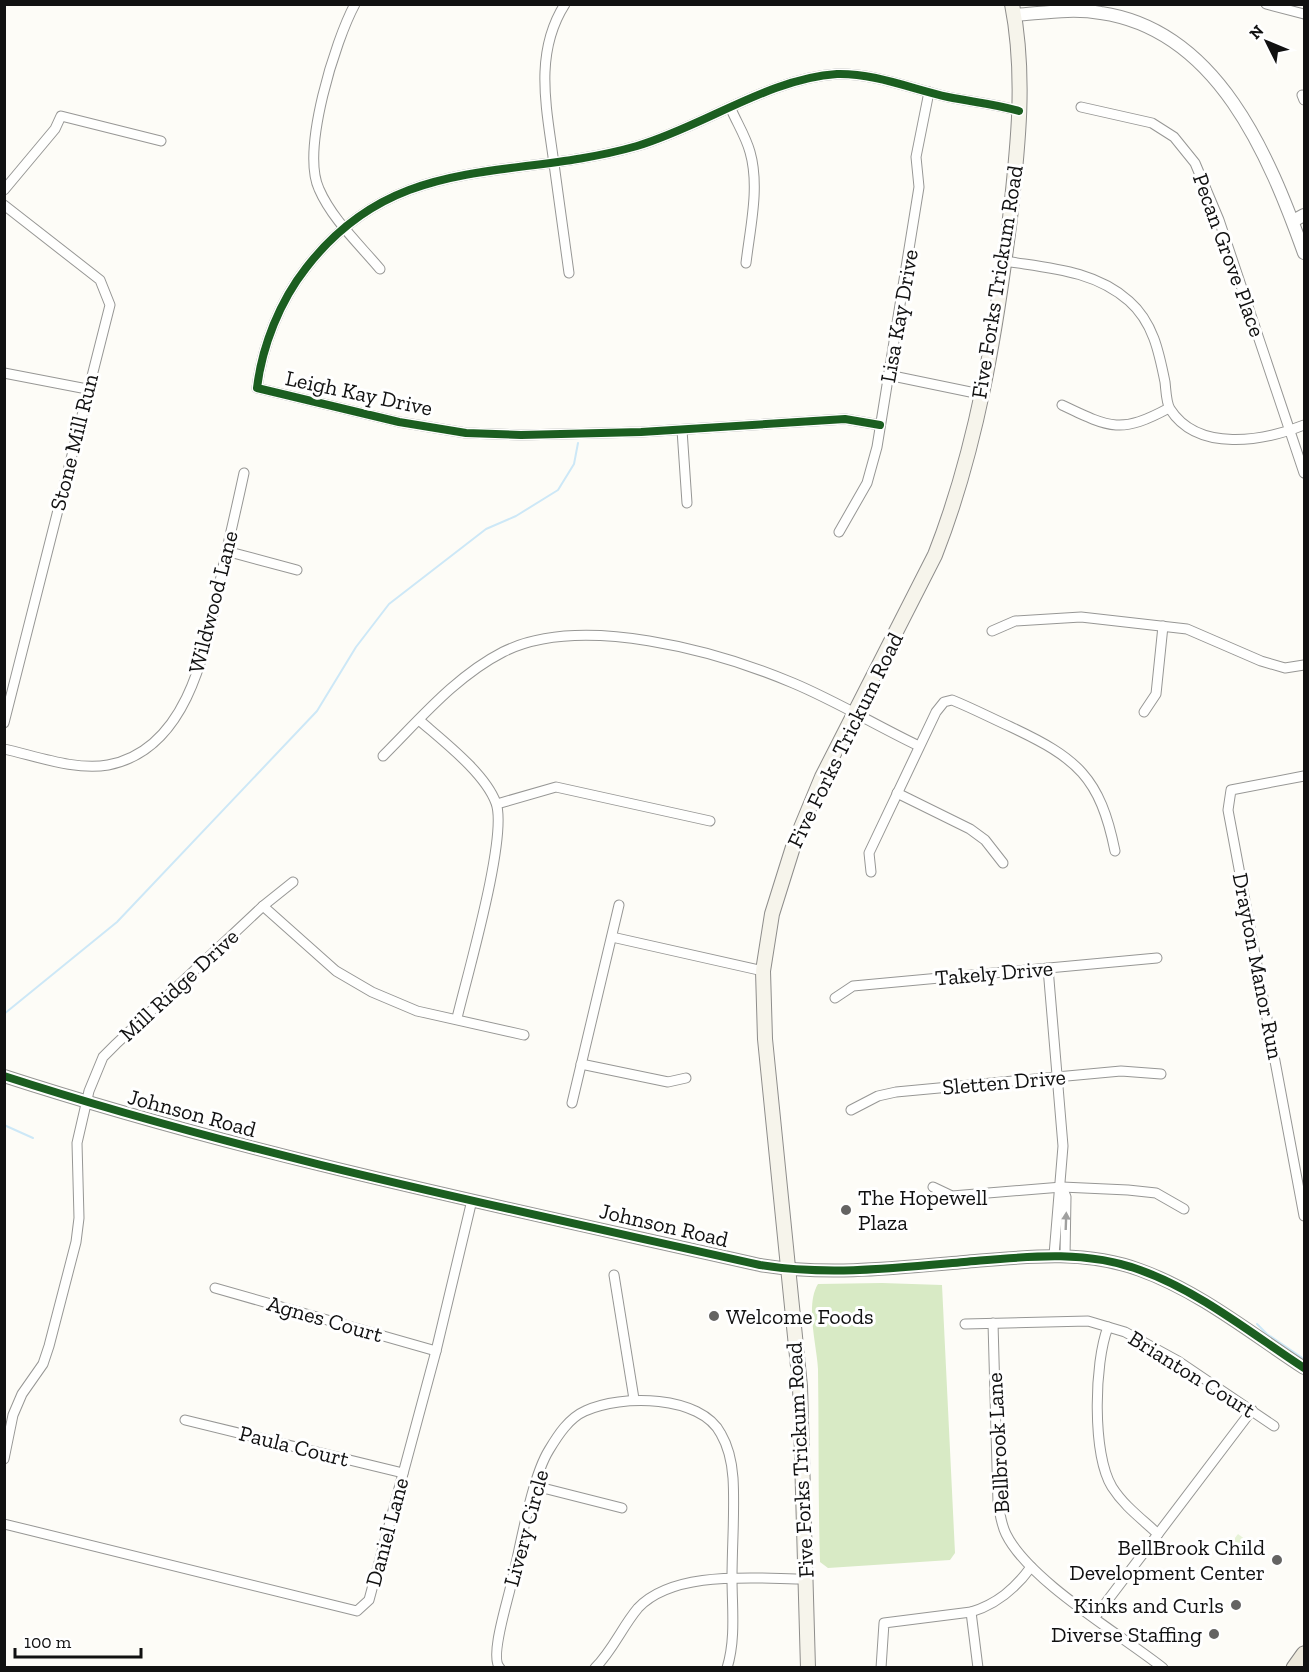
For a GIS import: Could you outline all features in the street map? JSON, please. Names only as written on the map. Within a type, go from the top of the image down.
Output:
[{"type":"main road","name":"Five Forks Trickum Road","points":[[808,1668],[800,1386],[765,1039],[763,971],[780,881],[822,777],[855,715],[946,527],[971,444],[1005,261],[1019,111],[1020,77],[1013,10]]},
{"type":"main road","points":[[1294,1668],[1305,1654]]},
{"type":"street","points":[[355,4],[342,31],[335,54],[313,150],[313,164],[319,189],[344,226],[380,269]]},
{"type":"street","points":[[565,4],[554,24],[544,72],[569,273]]},
{"type":"street","points":[[1266,4],[1305,14]]},
{"type":"street","points":[[1013,10],[1103,13],[1152,29],[1176,45],[1222,89],[1244,117],[1267,158],[1305,253]]},
{"type":"street","name":"Leigh Kay Drive","points":[[880,425],[845,419],[682,430],[521,435],[466,432],[399,422],[257,388],[259,373],[274,325],[288,294],[314,258],[344,226],[387,198],[433,180],[637,146],[793,82],[830,75],[864,77],[1019,111]]},
{"type":"street","name":"Lisa Kay Drive","points":[[839,532],[867,483],[880,425],[919,188],[917,146],[930,92]]},
{"type":"street","name":"Pecan Grove Place","points":[[1080,107],[1152,123],[1174,137],[1195,163],[1219,220],[1305,473]]},
{"type":"street","points":[[731,109],[750,152],[753,172],[746,263]]},
{"type":"street","points":[[4,190],[55,129],[61,116],[161,141]]},
{"type":"street","name":"Stone Mill Run","points":[[4,206],[100,280],[110,306],[87,388],[4,723]]},
{"type":"street","points":[[1293,221],[1305,215]]},
{"type":"street","points":[[1005,261],[1078,273],[1102,282],[1129,301],[1148,323],[1158,349],[1169,408],[1186,426],[1208,437],[1242,440],[1305,425]]},
{"type":"street","points":[[4,373],[87,388]]},
{"type":"street","points":[[888,375],[980,394]]},
{"type":"street","points":[[1062,405],[1101,424],[1125,426],[1148,419],[1169,408]]},
{"type":"street","points":[[682,430],[687,503]]},
{"type":"street","name":"Wildwood Lane","points":[[4,749],[88,766],[127,760],[154,741],[177,714],[191,689],[203,654],[244,473]]},
{"type":"street","points":[[226,551],[297,570]]},
{"type":"street","points":[[992,631],[1015,621],[1081,617],[1188,629],[1261,661],[1285,668],[1305,665]]},
{"type":"street","points":[[1144,712],[1156,694],[1163,626]]},
{"type":"street","points":[[383,756],[458,682],[503,652],[542,638],[588,633],[632,638],[700,652],[793,683],[919,746]]},
{"type":"street","points":[[871,872],[869,853],[919,746],[936,712],[944,702],[952,700],[1048,744],[1074,762],[1092,783],[1104,809],[1115,851]]},
{"type":"street","points":[[419,720],[483,780],[497,804],[499,837],[458,1018]]},
{"type":"street","name":"Drayton Manor Run","points":[[1305,776],[1231,790],[1228,810],[1305,1216]]},
{"type":"street","points":[[497,804],[556,787],[710,821]]},
{"type":"street","points":[[897,793],[986,840],[1003,863]]},
{"type":"street","name":"Mill Ridge Drive","points":[[87,1101],[94,1073],[103,1057],[263,906],[293,882]]},
{"type":"street","points":[[572,1103],[620,905]]},
{"type":"street","points":[[263,906],[336,971],[372,992],[417,1011],[458,1018],[524,1035]]},
{"type":"street","points":[[612,937],[763,971]]},
{"type":"street","name":"Takely Drive","points":[[835,998],[853,986],[1157,958]]},
{"type":"street","points":[[1048,968],[1059,1077],[1063,1146],[1062,1187],[1066,1197],[1060,1256]]},
{"type":"street","points":[[581,1064],[669,1082],[686,1078]]},
{"type":"street","name":"Sletten Drive","points":[[851,1110],[889,1093],[1121,1071],[1161,1074]]},
{"type":"street","name":"Johnson Road","points":[[4,1076],[268,1152],[760,1265],[789,1269],[900,1268],[1060,1256],[1116,1263],[1162,1279],[1305,1368]]},
{"type":"street","points":[[4,1459],[13,1415],[22,1394],[43,1364],[49,1346],[76,1242],[79,1218],[77,1143],[87,1101]]},
{"type":"street","points":[[933,1187],[952,1196],[1062,1187],[1156,1193],[1184,1209]]},
{"type":"street","name":"Daniel Lane","points":[[4,1524],[357,1611],[369,1600],[436,1351],[472,1200]]},
{"type":"street","points":[[614,1275],[634,1399]]},
{"type":"street","name":"Agnes Court","points":[[215,1288],[436,1351]]},
{"type":"street","name":"Brianton Court","points":[[965,1324],[1088,1322],[1125,1332],[1152,1345],[1274,1426]]},
{"type":"street","name":"Bellbrook Lane","points":[[993,1323],[998,1503],[1005,1532],[1031,1567],[1163,1668]]},
{"type":"street","points":[[1108,1327],[1098,1362],[1100,1445],[1105,1472],[1121,1500],[1158,1534]]},
{"type":"street","name":"Livery Circle","points":[[500,1668],[495,1658],[536,1486],[547,1452],[570,1422],[584,1411],[613,1400],[634,1399],[703,1413],[720,1432],[733,1476],[732,1640],[727,1668]]},
{"type":"street","points":[[1095,1617],[1252,1410]]},
{"type":"street","name":"Paula Court","points":[[185,1420],[403,1473]]},
{"type":"street","points":[[536,1486],[622,1508]]},
{"type":"street","points":[[881,1668],[884,1623],[971,1612],[985,1608],[1009,1593],[1031,1567]]},
{"type":"street","points":[[595,1668],[641,1606],[666,1589],[697,1581],[806,1579]]},
{"type":"street","points":[[971,1612],[978,1668]]},
{"type":"green space","points":[[818,1284],[942,1285],[955,1553],[950,1560],[828,1568],[820,1562],[818,1369],[812,1303]]},
{"type":"green space","points":[[1238,1534],[1254,1546],[1249,1557],[1231,1543]]},
{"type":"waterway","points":[[4,1014],[117,922],[317,711],[356,647],[389,604],[486,529],[516,516],[558,490],[574,464],[578,443]]},
{"type":"waterway","points":[[4,1125],[33,1138]]},
{"type":"waterway","points":[[1257,1324],[1267,1334],[1304,1359]]},
{"type":"cycle path","points":[[880,425],[845,419],[641,432],[521,435],[466,433],[399,422],[257,388],[263,356],[280,309],[306,268],[341,230],[378,204],[417,187],[458,176],[590,157],[637,146],[662,138],[761,94],[812,77],[837,74],[865,76],[948,97],[1019,111]]},
{"type":"cycle path","points":[[4,1076],[97,1105],[285,1156],[760,1265],[811,1270],[862,1270],[1053,1256],[1118,1263],[1183,1289],[1225,1314],[1304,1368]]},
{"type":"place","name":"The Hopewell Plaza","points":[[846,1210]]},
{"type":"place","name":"Welcome Foods","points":[[714,1316]]},
{"type":"place","name":"BellBrook Child Development Center","points":[[1277,1560]]},
{"type":"place","name":"Kinks and Curls","points":[[1236,1605]]},
{"type":"place","name":"Diverse Staffing","points":[[1214,1634]]}]
